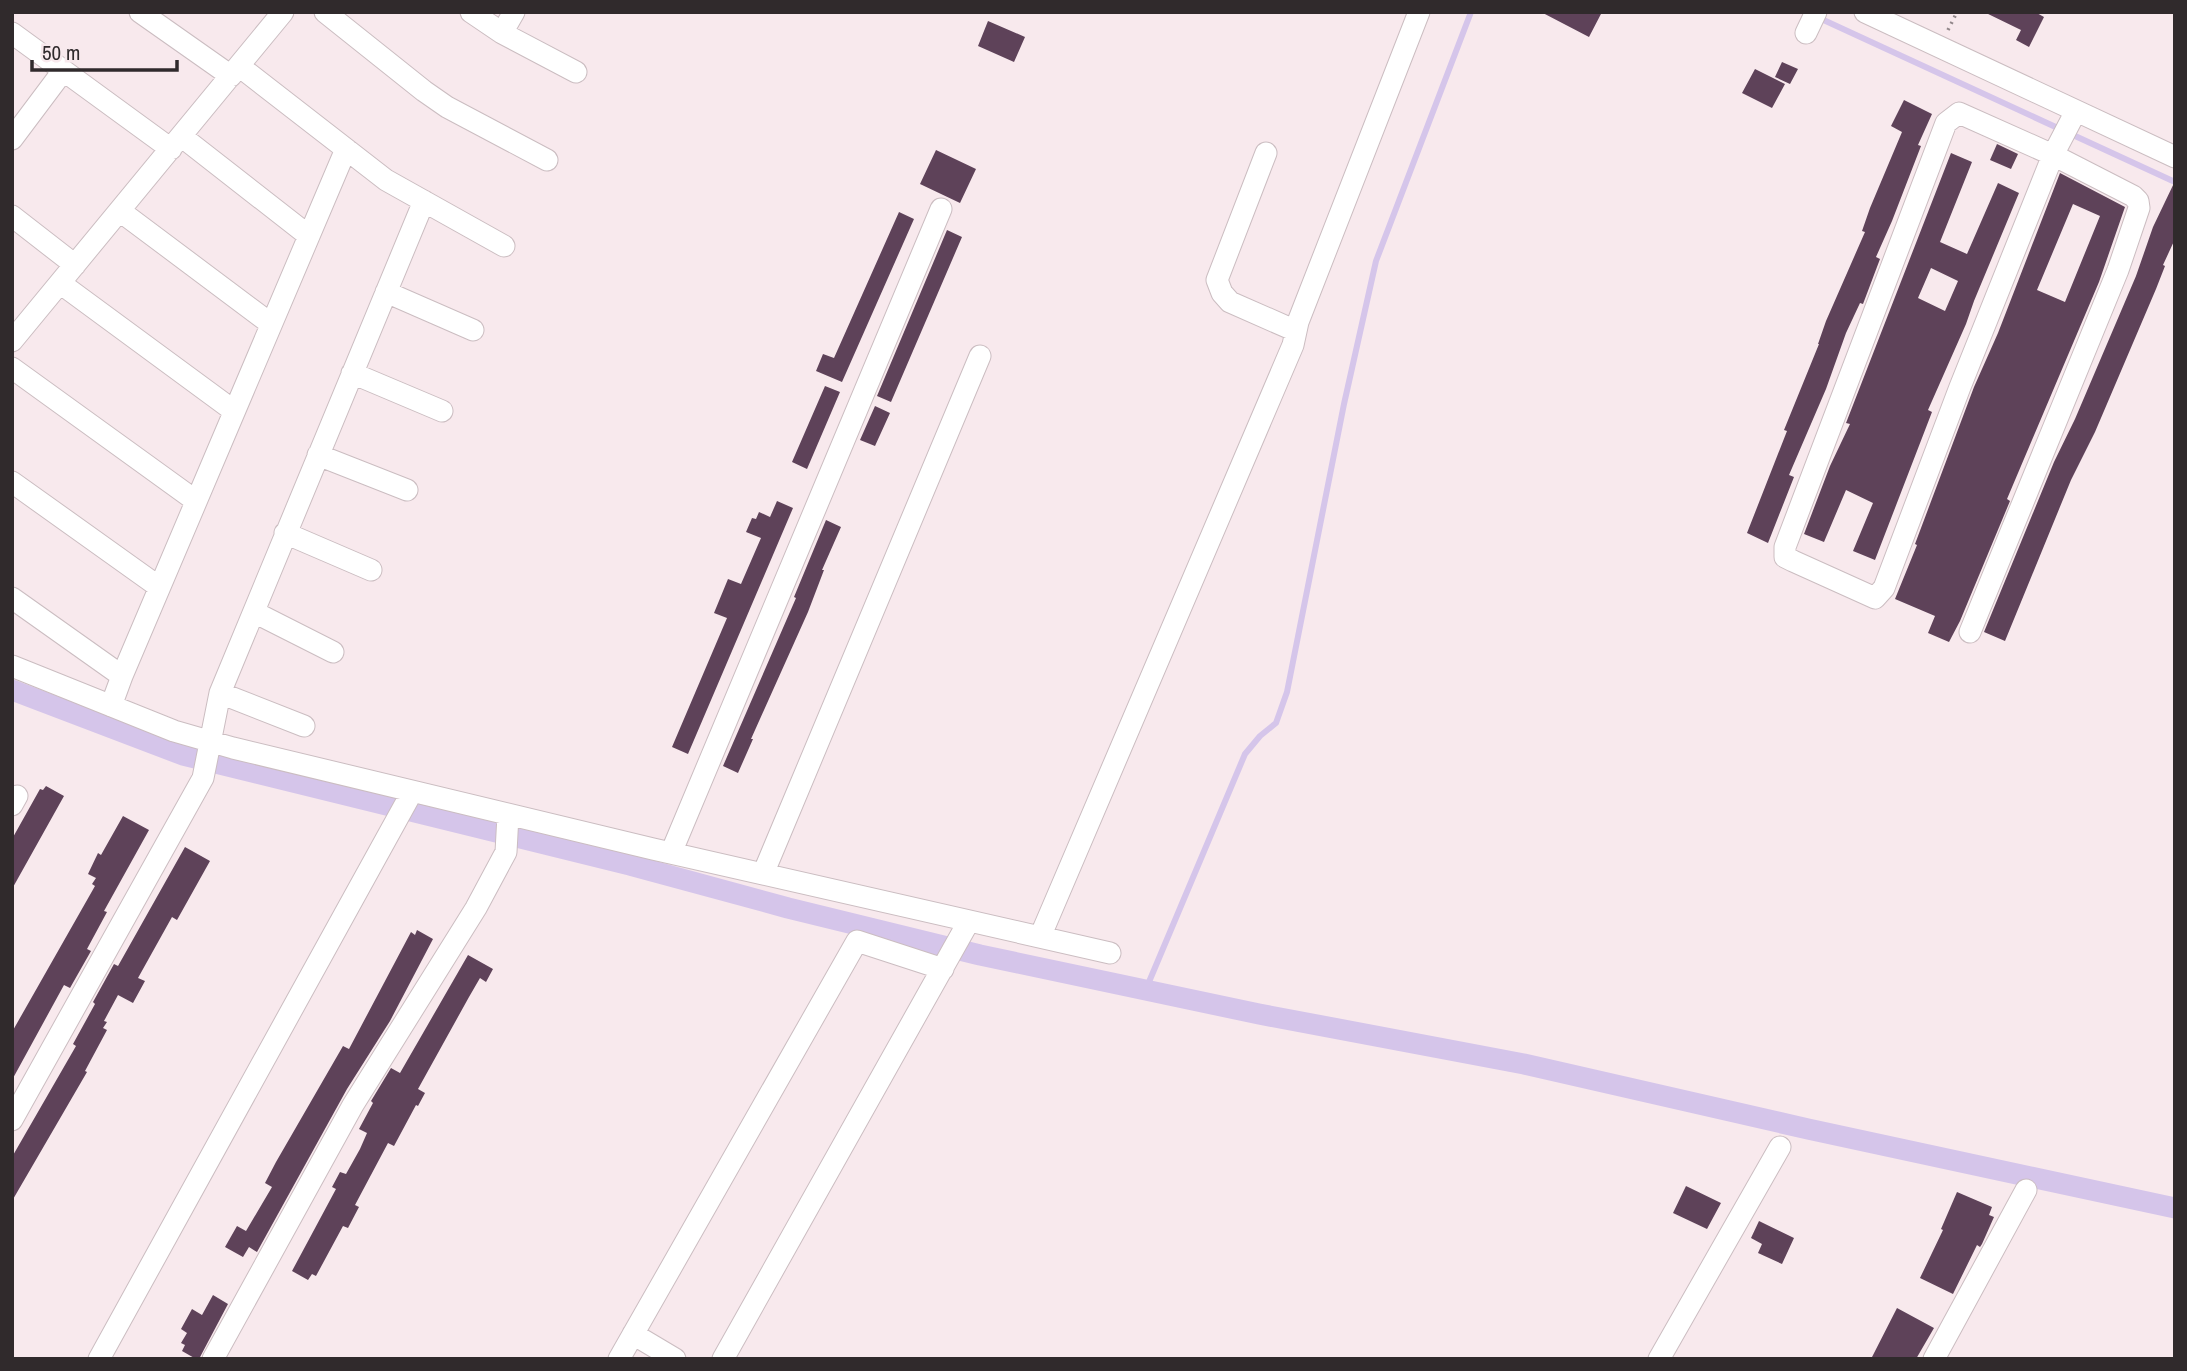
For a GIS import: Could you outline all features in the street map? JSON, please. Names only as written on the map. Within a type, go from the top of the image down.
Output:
[{"type":"street","points":[[140,12],[235,71],[386,180],[504,246]]},
{"type":"street","points":[[14,336],[283,12]]},
{"type":"street","points":[[325,12],[436,99],[547,160]]},
{"type":"street","points":[[471,12],[502,33],[576,72]]},
{"type":"street","points":[[502,33],[514,12]]},
{"type":"street","points":[[1040,937],[1293,345],[1296,331],[1419,12]]},
{"type":"street","points":[[1865,12],[2073,116],[2175,157]]},
{"type":"street","points":[[12,33],[63,71],[176,142],[309,236]]},
{"type":"street","points":[[12,139],[63,71]]},
{"type":"street","points":[[1970,632],[2118,270],[2139,208],[2138,201],[2133,196],[2056,149],[1959,113],[1947,123],[1785,547],[1785,556],[1875,597],[1884,588],[1960,387],[2056,149],[2073,116]]},
{"type":"street","points":[[111,706],[346,149]]},
{"type":"street","points":[[1266,153],[1217,280],[1222,293],[1230,302],[1296,331]]},
{"type":"street","points":[[12,1120],[203,778],[220,693],[424,201]]},
{"type":"street","points":[[671,853],[941,209]]},
{"type":"street","points":[[120,211],[271,324]]},
{"type":"street","points":[[12,216],[75,265]]},
{"type":"street","points":[[60,283],[234,411]]},
{"type":"street","points":[[386,292],[473,330]]},
{"type":"street","points":[[763,874],[980,356]]},
{"type":"street","points":[[12,368],[196,501]]},
{"type":"street","points":[[352,373],[442,411]]},
{"type":"street","points":[[318,454],[407,490]]},
{"type":"street","points":[[12,482],[159,587]]},
{"type":"street","points":[[285,533],[371,570]]},
{"type":"street","points":[[12,598],[122,676]]},
{"type":"street","points":[[254,612],[333,652]]},
{"type":"street","points":[[12,666],[210,743],[508,816],[763,874],[967,926],[1040,937],[1110,953]]},
{"type":"street","points":[[220,693],[304,726]]},
{"type":"street","points":[[99,1359],[412,793]]},
{"type":"street","points":[[213,1359],[353,1105],[476,908],[506,852],[508,816]]},
{"type":"street","points":[[723,1359],[967,926]]},
{"type":"street","points":[[619,1359],[857,941],[945,965]]},
{"type":"street","points":[[1659,1359],[1780,1147]]},
{"type":"street","points":[[1934,1359],[2026,1190]]},
{"type":"street","points":[[632,1334],[675,1359]]},
{"type":"building","points":[[1541,12],[1602,12],[1589,37]]},
{"type":"building","points":[[1984,12],[2035,12],[2044,17],[2029,47],[2016,40],[2021,30]]},
{"type":"building","points":[[988,21],[1025,37],[1014,62],[978,46]]},
{"type":"building","points":[[1782,62],[1798,69],[1790,84],[1775,77]]},
{"type":"building","points":[[1755,69],[1785,84],[1772,108],[1742,93]]},
{"type":"building","points":[[1904,100],[1932,114],[1876,257],[1880,259],[1863,304],[1860,303],[1846,333],[1826,389],[1789,475],[1794,477],[1768,543],[1747,533],[1826,321],[1865,232],[1862,231],[1870,208],[1902,132],[1891,126]]},
{"type":"building","points":[[1997,144],[2018,154],[2011,169],[1990,160]]},
{"type":"building","points":[[936,150],[976,169],[960,203],[920,184]]},
{"type":"building","points":[[1951,153],[1972,162],[1940,242],[1967,254],[1998,183],[2019,193],[1928,410],[1932,412],[1875,560],[1853,551],[1873,503],[1846,490],[1824,542],[1804,534],[1830,466],[1850,424],[1846,423]],"holes":[[[1931,268],[1958,281],[1945,311],[1918,298]]]},
{"type":"building","points":[[2060,173],[2125,207],[2099,282],[1949,642],[1928,633],[1935,616],[1895,599],[1974,387],[1998,333]],"holes":[[[2073,204],[2100,216],[2065,302],[2037,290]]]},
{"type":"building","points":[[2175,181],[2175,239],[2005,641],[1984,632],[2054,462],[2136,276],[2153,227]]},
{"type":"building","points":[[899,212],[914,219],[842,382],[816,371],[823,354],[834,358]]},
{"type":"building","points":[[947,230],[962,237],[891,402],[877,396]]},
{"type":"building","points":[[825,386],[840,392],[807,469],[792,462]]},
{"type":"building","points":[[875,406],[890,413],[875,446],[860,440]]},
{"type":"building","points":[[777,501],[793,508],[688,754],[672,747],[727,618],[714,613],[728,579],[741,584],[761,538],[746,532],[752,518],[756,519],[759,512],[770,517]]},
{"type":"building","points":[[826,520],[841,527],[822,570],[808,612],[738,773],[723,766],[796,598],[794,597]]},
{"type":"building","points":[[46,786],[64,796],[12,889],[12,839],[40,789],[43,790]]},
{"type":"building","points":[[123,816],[149,830],[104,911],[107,912],[87,949],[91,951],[70,988],[64,985],[12,1080],[12,1032],[95,886],[92,884],[96,878],[88,874],[98,853],[101,855]]},
{"type":"building","points":[[185,847],[210,861],[177,920],[172,917],[138,978],[145,981],[133,1003],[118,995],[104,1021],[107,1022],[103,1028],[107,1030],[85,1071],[87,1072],[12,1201],[12,1157],[76,1046],[73,1044],[114,964],[118,966]]},
{"type":"building","points":[[417,930],[433,939],[390,1021],[347,1089],[257,1252],[249,1247],[243,1257],[225,1247],[237,1226],[246,1231],[272,1187],[265,1183],[276,1162],[343,1046],[349,1049],[411,932],[415,935]]},
{"type":"building","points":[[468,955],[493,969],[486,982],[480,978],[469,997],[418,1089],[425,1093],[394,1146],[388,1143],[355,1205],[359,1207],[348,1228],[343,1226],[316,1276],[312,1274],[308,1280],[292,1271],[336,1189],[332,1187],[340,1172],[346,1174],[360,1149],[367,1133],[359,1129],[373,1103],[371,1101],[391,1068],[400,1073]]},
{"type":"building","points":[[1686,1186],[1721,1203],[1707,1229],[1673,1213]]},
{"type":"building","points":[[1957,1192],[1992,1207],[1989,1215],[1994,1217],[1953,1294],[1920,1278],[1943,1230],[1941,1229]]},
{"type":"building","points":[[1759,1221],[1794,1238],[1782,1264],[1758,1253],[1762,1244],[1751,1238]]},
{"type":"building","points":[[213,1295],[228,1304],[199,1359],[196,1359],[182,1351],[185,1345],[181,1343],[187,1333],[181,1329],[192,1309],[202,1315]]},
{"type":"building","points":[[1897,1308],[1934,1328],[1916,1359],[1871,1359]]},
{"type":"waterway","points":[[1146,989],[1245,754],[1260,736],[1276,723],[1287,692],[1344,404],[1376,261],[1471,12]]},
{"type":"waterway","points":[[1817,17],[2175,182]]},
{"type":"waterway","points":[[12,690],[183,755],[630,865],[788,908],[980,955],[1259,1014],[1524,1064],[1808,1129],[2175,1208]]}]
